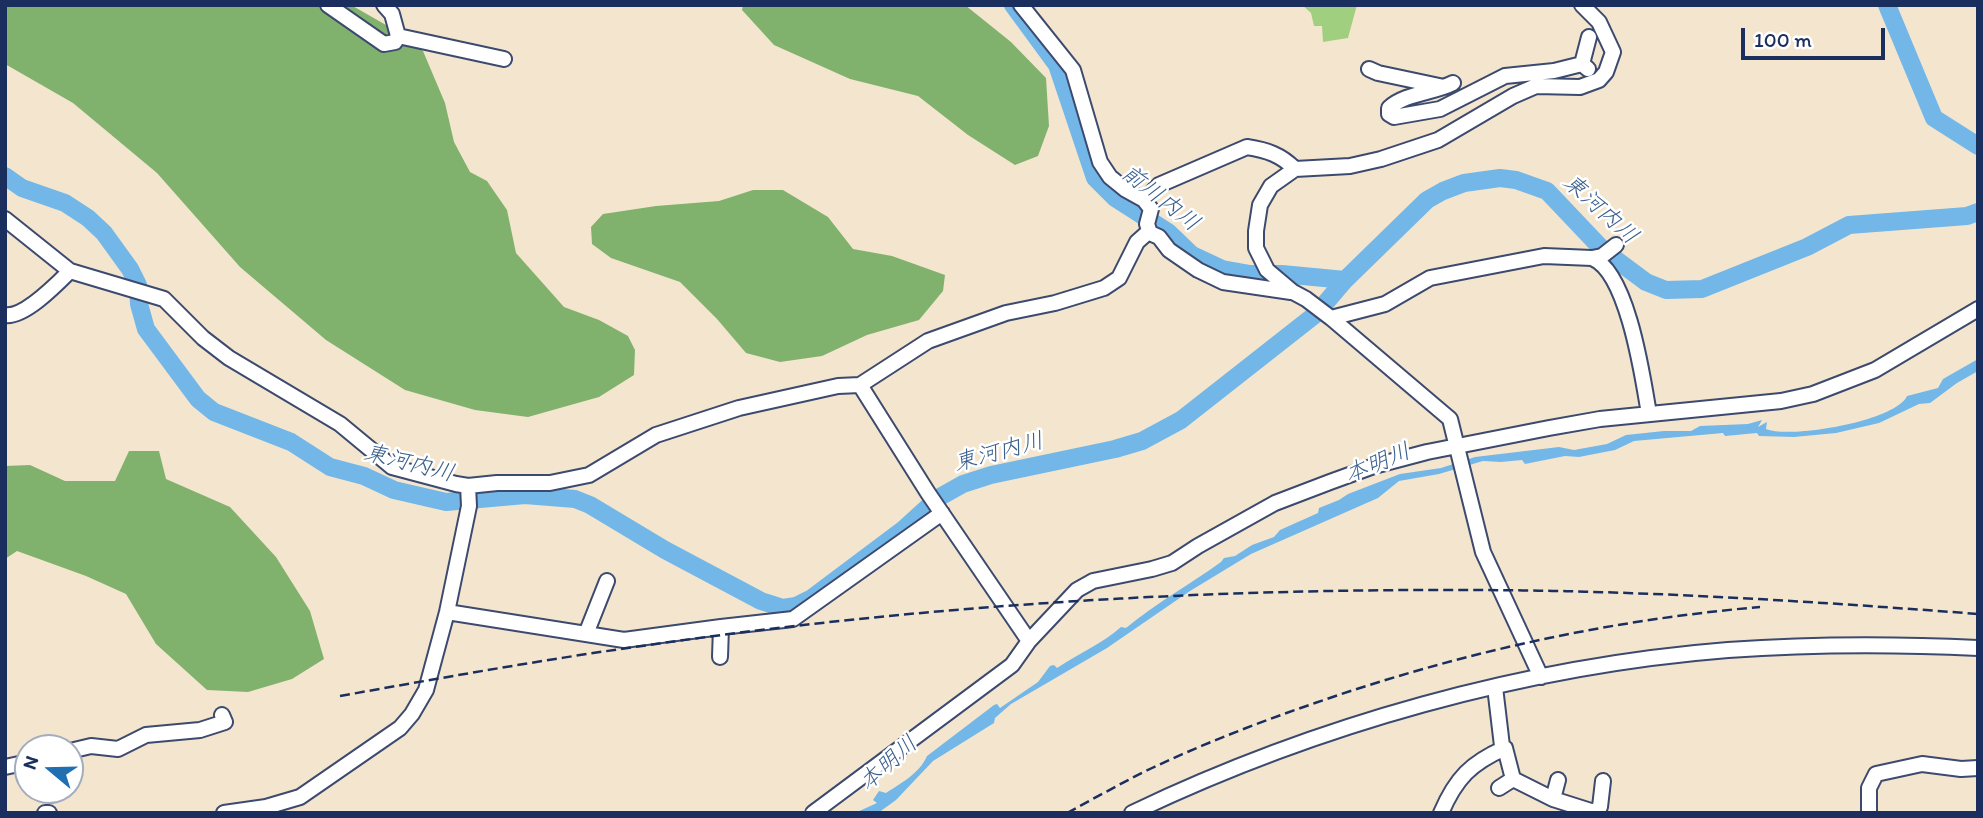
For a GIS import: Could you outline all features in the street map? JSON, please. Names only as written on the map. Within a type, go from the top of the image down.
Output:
[{"type":"street","points":[[328,5],[384,44],[395,42],[398,36],[392,14],[384,5]]},
{"type":"street","points":[[1021,5],[1073,70],[1100,162],[1110,177],[1148,204]]},
{"type":"street","points":[[1541,677],[1483,552],[1450,419],[1328,316],[1267,270],[1256,248],[1256,231],[1260,205],[1271,186],[1295,169],[1349,166],[1381,159],[1438,140],[1513,96],[1536,86],[1580,87],[1599,80],[1606,72],[1612,52],[1599,22],[1581,5]]},
{"type":"street","points":[[398,36],[504,59]]},
{"type":"street","points":[[1582,64],[1589,37]]},
{"type":"street","points":[[1582,64],[1599,80]]},
{"type":"street","points":[[1369,69],[1378,73],[1449,85],[1396,102],[1389,108],[1389,114],[1394,117],[1440,109],[1505,76],[1554,71],[1582,64]]},
{"type":"street","points":[[5,219],[70,271],[164,299],[203,338],[229,358],[340,424],[392,467],[469,487],[497,483],[550,483],[589,475],[656,435],[739,408],[838,386],[860,385],[928,341],[1006,313],[1055,303],[1104,288],[1119,278],[1137,242],[1146,234],[1148,204],[1160,185],[1247,147],[1283,157],[1295,169]]},
{"type":"street","points":[[1148,229],[1169,250],[1198,270],[1223,282],[1299,296]]},
{"type":"street","points":[[1328,316],[1385,304],[1430,278],[1544,256],[1597,257],[1616,245]]},
{"type":"street","points":[[1597,257],[1616,285],[1627,309],[1642,370],[1649,414]]},
{"type":"street","points":[[5,315],[20,312],[52,289],[70,271]]},
{"type":"street","points":[[813,813],[1012,665],[1029,642],[1077,590],[1093,581],[1172,563],[1275,503],[1374,466],[1587,421],[1781,401],[1813,394],[1875,370],[1978,309]]},
{"type":"street","points":[[860,385],[1029,642]]},
{"type":"street","points":[[224,813],[266,810],[300,797],[400,728],[412,714],[426,690],[447,612],[469,506],[469,487]]},
{"type":"street","points":[[447,612],[624,640],[793,619],[936,504]]},
{"type":"street","points":[[586,634],[607,581]]},
{"type":"street","points":[[720,657],[721,627]]},
{"type":"street","points":[[1132,813],[1267,755],[1414,707],[1541,677],[1642,660],[1726,650],[1881,645],[1978,648]]},
{"type":"street","points":[[1495,687],[1502,746],[1505,748],[1513,779],[1553,799],[1594,812],[1600,807],[1603,782]]},
{"type":"street","points":[[84,748],[118,749],[146,735],[200,730],[225,722],[222,715]]},
{"type":"street","points":[[1446,810],[1464,780],[1482,758],[1505,748]]},
{"type":"street","points":[[1868,813],[1869,788],[1876,774],[1922,764],[1961,769],[1978,768]]},
{"type":"street","points":[[1499,788],[1513,779]]},
{"type":"street","points":[[1553,799],[1558,780]]},
{"type":"green space","points":[[5,5],[351,5],[400,33],[423,51],[445,103],[454,142],[470,172],[487,181],[507,210],[516,253],[564,307],[599,320],[628,336],[635,350],[634,375],[599,397],[528,417],[475,410],[405,390],[326,340],[240,267],[157,173],[73,103],[5,64]]},
{"type":"green space","points":[[743,5],[965,5],[1011,42],[1046,78],[1049,126],[1038,156],[1015,165],[968,135],[918,96],[850,79],[774,45],[742,10]]},
{"type":"green space","points":[[1302,5],[1357,5],[1348,38],[1323,42],[1322,26],[1314,26],[1311,13]]},
{"type":"green space","points":[[753,190],[783,190],[828,217],[853,249],[892,256],[945,275],[943,291],[919,320],[867,335],[822,356],[780,362],[746,353],[680,282],[611,258],[592,244],[591,227],[603,214],[719,201]]},
{"type":"green space","points":[[129,451],[159,451],[166,479],[230,507],[276,557],[310,611],[324,659],[292,679],[248,692],[207,690],[156,644],[126,594],[17,551],[5,559],[5,466],[30,465],[65,481],[115,481]]},
{"type":"water","points":[[1978,359],[1978,371],[1930,403],[1919,404],[1879,423],[1836,433],[1794,437],[1759,436],[1757,433],[1725,436],[1723,433],[1634,441],[1615,450],[1579,457],[1565,456],[1525,464],[1522,460],[1483,461],[1439,474],[1399,481],[1378,498],[1251,554],[1190,591],[1107,648],[1011,704],[995,718],[994,723],[933,761],[896,800],[878,813],[855,813],[877,803],[873,800],[879,791],[886,793],[909,778],[920,768],[927,756],[994,705],[997,704],[1000,708],[1038,682],[1050,666],[1057,668],[1121,627],[1126,628],[1224,558],[1235,556],[1252,545],[1274,537],[1280,530],[1318,513],[1319,508],[1348,494],[1400,474],[1441,468],[1475,457],[1559,447],[1574,450],[1607,444],[1626,435],[1691,431],[1700,426],[1748,424],[1762,420],[1758,427],[1767,422],[1766,429],[1779,431],[1797,432],[1842,426],[1884,413],[1899,405],[1907,396],[1938,388],[1943,379]]},
{"type":"waterway","name":"前川内川","points":[[1013,5],[1057,65],[1095,178],[1115,198],[1168,232],[1192,255],[1222,269],[1250,274],[1345,280]]},
{"type":"waterway","points":[[1887,5],[1934,118],[1978,146]]},
{"type":"waterway","name":"東河内川","points":[[5,176],[22,188],[65,203],[88,218],[104,233],[138,285],[139,304],[146,329],[198,399],[214,412],[291,442],[330,467],[364,476],[394,490],[446,502],[525,495],[575,499],[761,601],[783,608],[796,606],[812,598],[904,529],[938,498],[963,484],[991,475],[1115,449],[1142,441],[1181,420],[1316,314],[1345,280],[1427,200],[1464,183],[1500,178],[1516,180],[1547,191],[1603,250],[1646,282],[1666,290],[1702,289],[1807,247],[1849,225],[1967,216],[1978,212]]},
{"type":"railway","points":[[340,696],[566,657],[744,632],[950,610],[1156,597],[1363,590],[1530,590],[1722,597],[1978,614]]},
{"type":"railway","points":[[1067,813],[1152,768],[1212,741],[1369,685],[1534,641],[1647,620],[1760,607]]},
{"type":"water label","name":"本明川","points":[[1378,464]]},
{"type":"water label","name":"本明川","points":[[889,764]]}]
